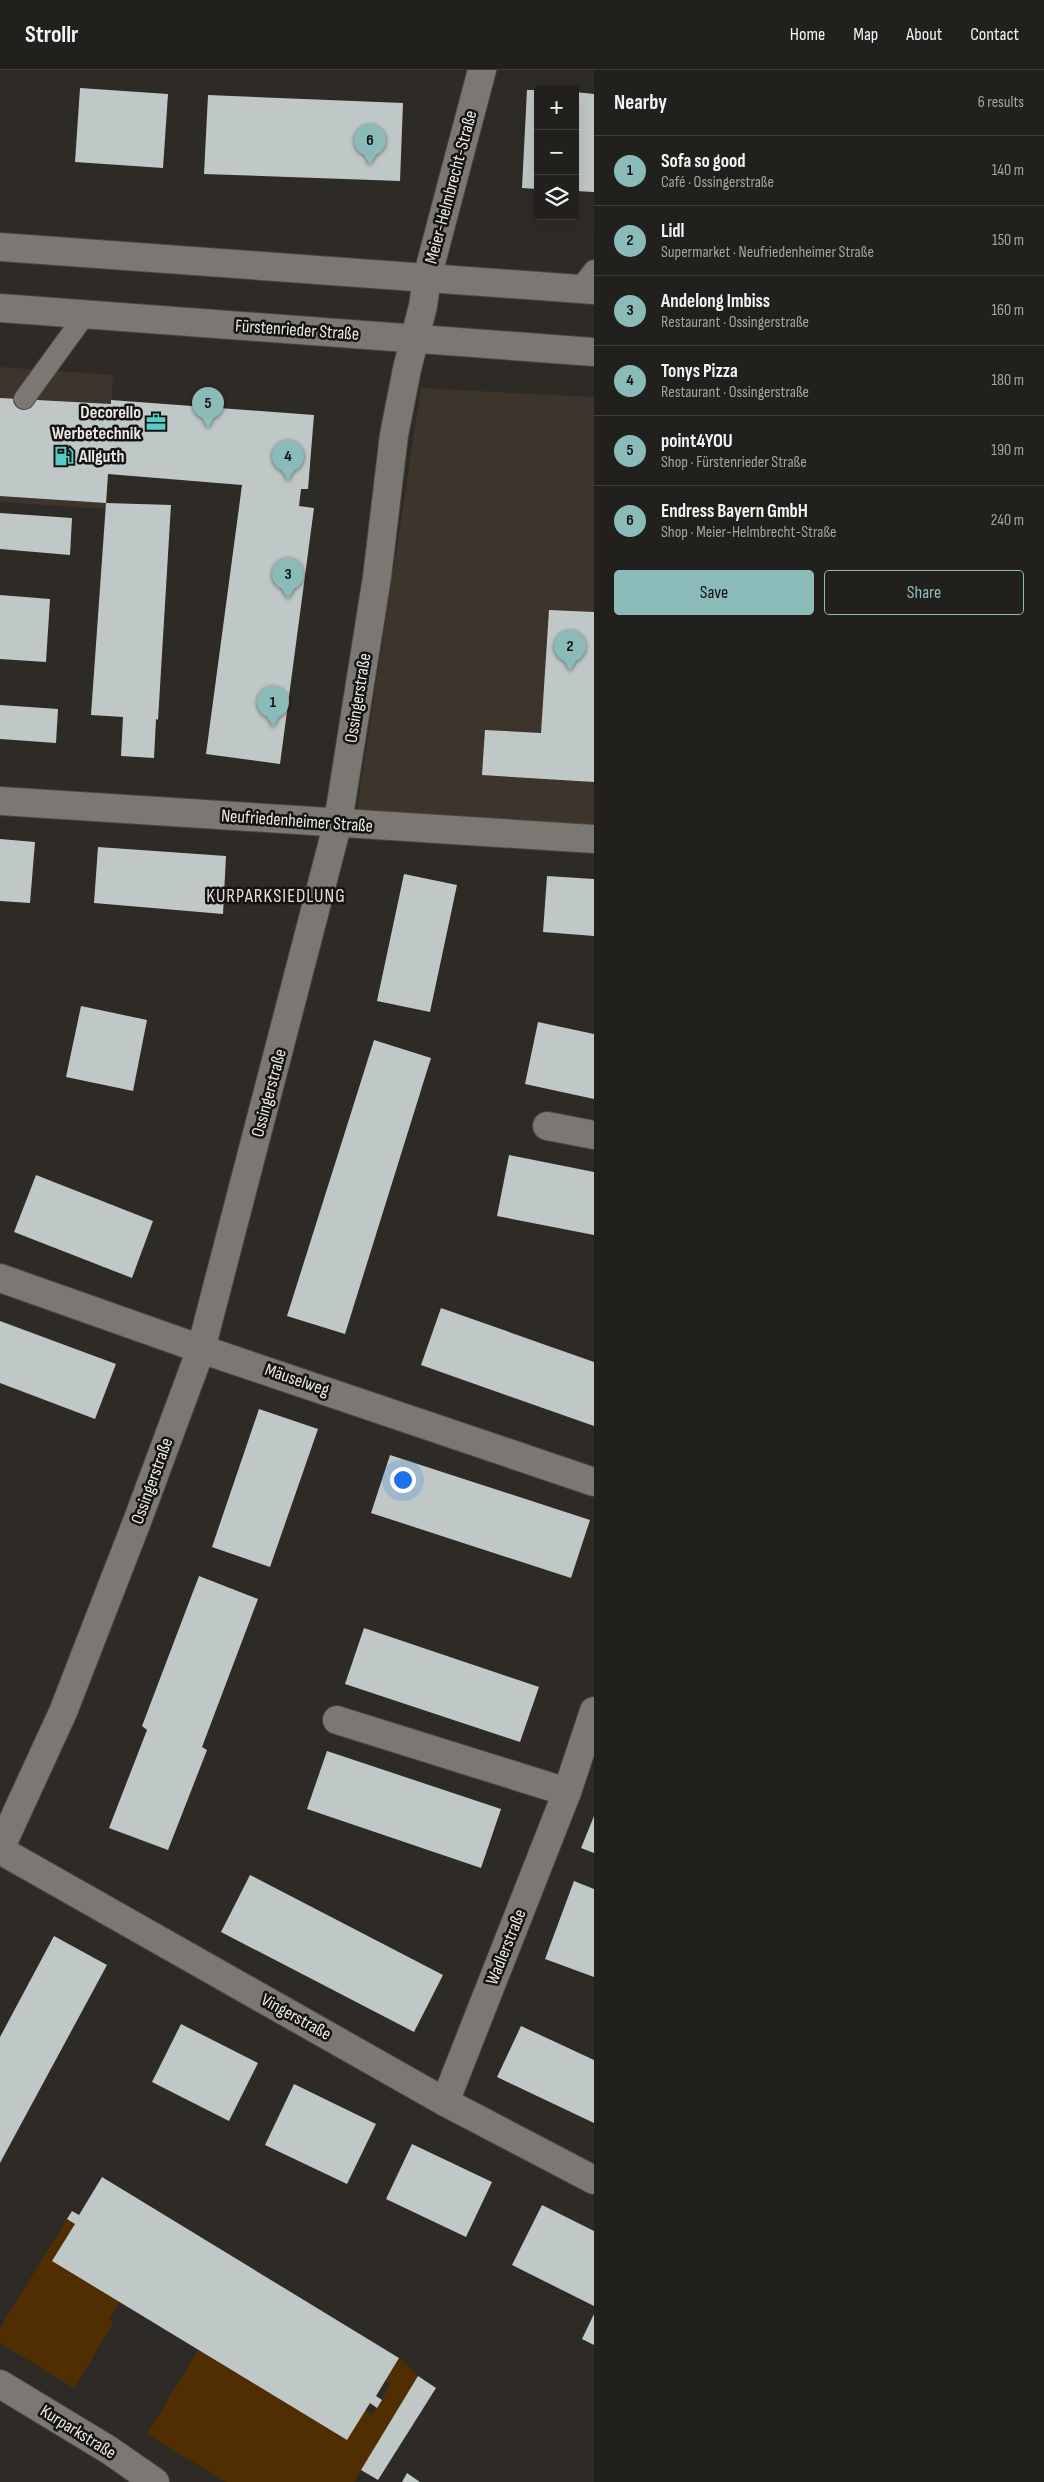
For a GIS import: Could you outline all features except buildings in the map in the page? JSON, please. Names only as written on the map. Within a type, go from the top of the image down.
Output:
[{"type":"street","name":"Meier-Helmbrecht-Straße","points":[[423,306],[427,278],[482,70]]},
{"type":"street","points":[[0,247],[427,278],[589,283]]},
{"type":"street","name":"Ossingerstraße","points":[[0,1849],[63,1712],[138,1519],[201,1349],[338,822],[377,576],[394,435],[423,306]]},
{"type":"street","name":"Fürstenrieder Straße","points":[[0,308],[594,352]]},
{"type":"street","name":"Neufriedenheimer Straße","points":[[0,801],[594,838]]},
{"type":"street","points":[[547,1126],[594,1136]]},
{"type":"street","name":"Mäuselweg","points":[[0,1278],[201,1349],[594,1482]]},
{"type":"street","name":"Wadlerstraße","points":[[445,2102],[567,1792],[594,1713]]},
{"type":"street","points":[[337,1720],[567,1792]]},
{"type":"street","name":"Vingerstraße","points":[[0,1849],[445,2102],[594,2180]]},
{"type":"street","name":"Kurparkstraße","points":[[0,2384],[109,2450],[155,2482]]},
{"type":"lane","points":[[24,400],[85,315]]},
{"type":"shaded area","points":[[0,367],[113,375],[106,509],[0,502]]},
{"type":"shaded area","points":[[421,388],[594,397],[594,832],[356,816]]},
{"type":"shaded area","points":[[67,2219],[75,2224],[53,2261],[119,2302],[109,2319],[114,2322],[74,2388],[0,2343],[0,2328]]},
{"type":"shaded area","points":[[198,2350],[347,2440],[365,2410],[372,2415],[391,2384],[385,2380],[399,2358],[418,2376],[354,2482],[226,2482],[147,2434]]},
{"type":"place","name":"Endress Bayern GmbH","points":[[370,165]]},
{"type":"place","name":"Decorello Werbetechnik","points":[[156,422]]},
{"type":"place","name":"point4YOU","points":[[208,428]]},
{"type":"place","name":"Allguth","points":[[64,456]]},
{"type":"place","name":"Tonys Pizza","points":[[288,481]]},
{"type":"place","name":"Andelong Imbiss","points":[[288,599]]},
{"type":"place","name":"Lidl","points":[[570,671]]},
{"type":"place","name":"Sofa so good","points":[[273,727]]},
{"type":"district","name":"KURPARKSIEDLUNG","points":[[276,896]]}]
